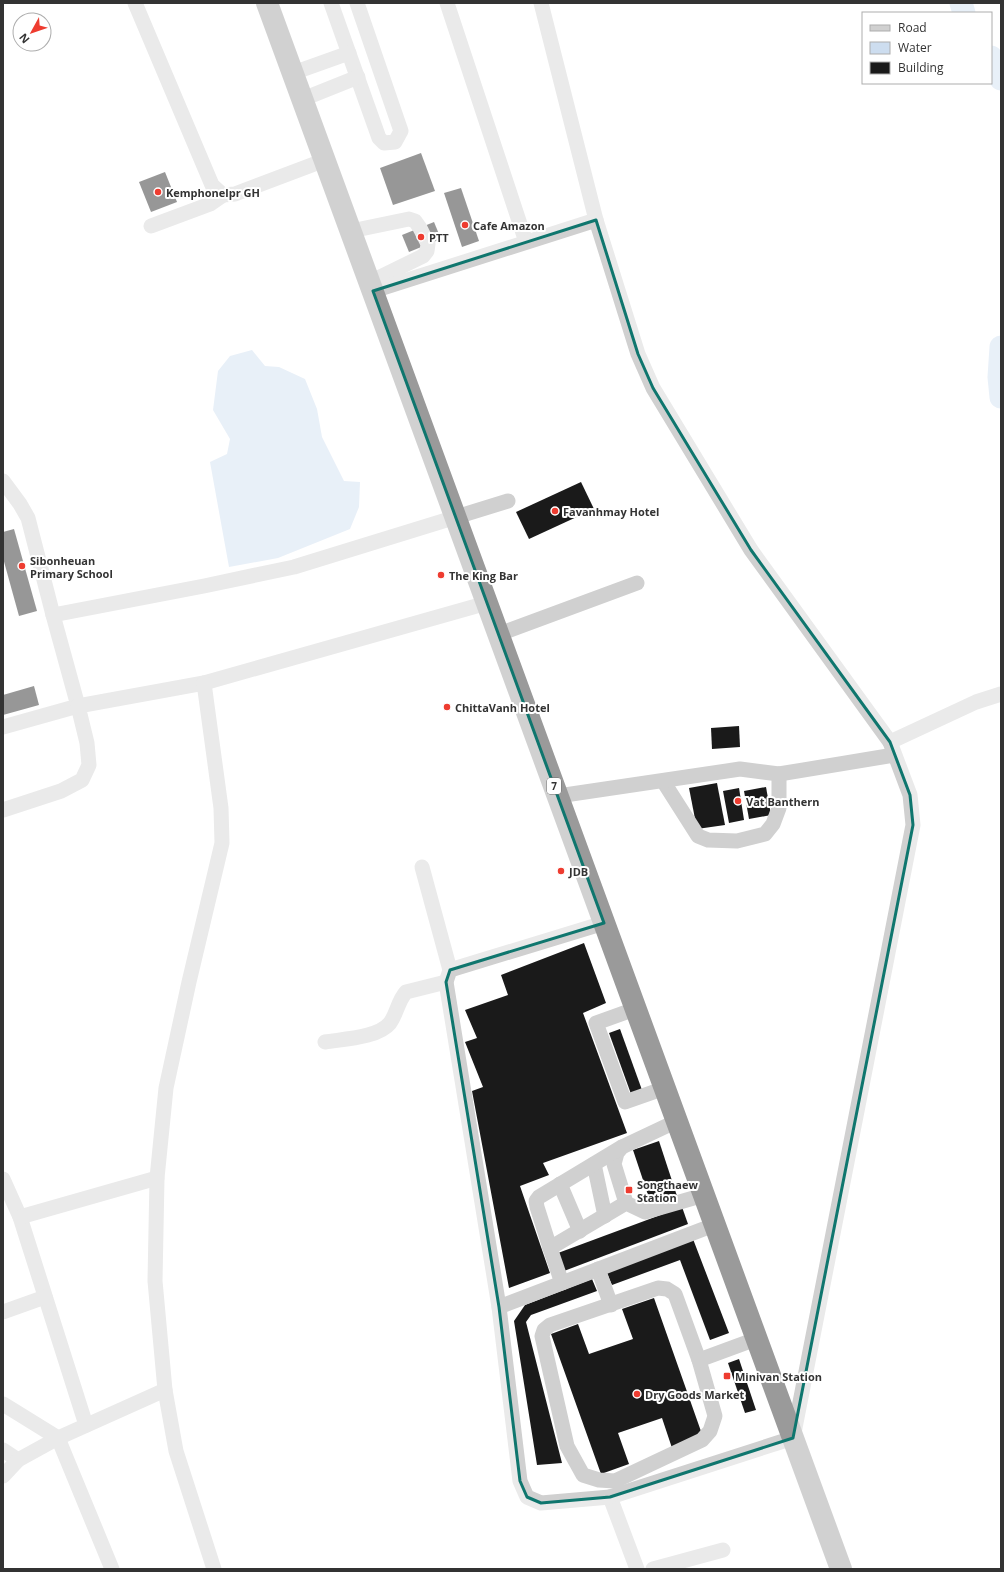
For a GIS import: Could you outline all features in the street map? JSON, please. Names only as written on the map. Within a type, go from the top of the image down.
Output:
[{"type":"highway","name":"7","points":[[268,3],[840,1569]]},
{"type":"street","points":[[135,3],[212,185],[223,195]]},
{"type":"street","points":[[332,3],[380,138],[384,143],[395,142],[401,132],[357,3]]},
{"type":"street","points":[[447,3],[526,242]]},
{"type":"street","points":[[422,867],[448,976],[499,1307],[520,1481],[527,1497],[541,1503],[610,1497],[793,1438],[913,825],[910,795],[892,748],[751,550],[654,388],[638,354],[596,220],[541,3]]},
{"type":"street","points":[[293,73],[349,53]]},
{"type":"street","points":[[303,99],[358,77]]},
{"type":"street","points":[[151,226],[210,204],[223,195],[235,194],[325,160]]},
{"type":"street","points":[[351,231],[409,219],[415,221],[428,244],[427,251],[423,256],[371,286]]},
{"type":"street","points":[[371,286],[526,242],[596,220]]},
{"type":"street","points":[[3,481],[20,504],[28,518],[78,706],[87,743],[89,765],[82,780],[61,791],[3,810]]},
{"type":"street","points":[[53,615],[294,567],[508,501]]},
{"type":"street","points":[[498,634],[637,583]]},
{"type":"street","points":[[3,726],[78,706],[204,683],[487,603]]},
{"type":"street","points":[[204,683],[221,808],[222,843],[166,1088],[157,1178],[155,1281],[165,1390],[176,1451],[214,1569]]},
{"type":"street","points":[[558,796],[740,770],[779,774],[892,748],[976,702],[1001,694]]},
{"type":"street","points":[[663,781],[698,836],[708,840],[737,841],[765,834],[773,824],[779,808],[779,774]]},
{"type":"street","points":[[325,1042],[372,1034],[385,1028],[391,1021],[402,997],[406,992],[448,976],[604,923]]},
{"type":"street","points":[[636,1009],[596,1023],[625,1102],[664,1088]]},
{"type":"street","points":[[562,1283],[536,1207],[536,1201],[539,1197],[622,1147],[677,1121]]},
{"type":"street","points":[[622,1147],[617,1153],[614,1164],[626,1202],[645,1212],[704,1195]]},
{"type":"street","points":[[594,1164],[605,1216]]},
{"type":"street","points":[[20,1217],[157,1178]]},
{"type":"street","points":[[3,1179],[20,1217],[86,1425]]},
{"type":"street","points":[[560,1184],[580,1231]]},
{"type":"street","points":[[550,1248],[626,1202]]},
{"type":"street","points":[[499,1307],[714,1225]]},
{"type":"street","points":[[598,1269],[611,1305]]},
{"type":"street","points":[[658,1288],[675,1294],[699,1360],[715,1416],[710,1431],[702,1440],[615,1481],[599,1480],[583,1475],[567,1446],[542,1336],[544,1330],[550,1325],[658,1288]]},
{"type":"street","points":[[3,1312],[45,1296]]},
{"type":"street","points":[[699,1360],[756,1339]]},
{"type":"street","points":[[3,1476],[18,1460],[58,1438],[165,1390]]},
{"type":"street","points":[[3,1404],[58,1438],[112,1569]]},
{"type":"street","points":[[3,1450],[18,1460]]},
{"type":"street","points":[[610,1497],[637,1569]]},
{"type":"street","points":[[653,1569],[723,1550]]},
{"type":"highlighted area","points":[[596,220],[638,354],[653,388],[751,550],[890,742],[910,795],[913,825],[793,1438],[610,1497],[541,1503],[527,1497],[520,1481],[499,1307],[446,982],[450,970],[604,923],[373,291]]},
{"type":"water","points":[[252,350],[265,366],[279,367],[305,379],[317,409],[322,437],[344,481],[360,482],[359,507],[350,529],[278,558],[229,567],[210,462],[227,454],[230,439],[213,410],[218,371],[230,356]]},
{"type":"building","points":[[421,153],[435,191],[393,205],[380,168]]},
{"type":"building","name":"Kemphonelpr GH","points":[[165,172],[177,202],[151,212],[139,182]]},
{"type":"building","points":[[461,188],[479,241],[462,247],[444,193]]},
{"type":"building","name":"PTT","points":[[434,222],[441,239],[409,252],[402,235]]},
{"type":"building","name":"Favanhmay Hotel","points":[[581,482],[594,509],[529,539],[516,512]]},
{"type":"building","points":[[14,529],[37,611],[19,616],[3,558],[3,532]]},
{"type":"building","points":[[34,686],[39,705],[3,715],[3,695]]},
{"type":"building","points":[[739,726],[740,747],[712,749],[711,728]]},
{"type":"building","points":[[717,783],[725,825],[697,829],[689,788]]},
{"type":"building","points":[[766,787],[771,815],[749,819],[744,791]]},
{"type":"building","points":[[739,788],[744,820],[729,823],[723,791]]},
{"type":"building","points":[[584,943],[606,1003],[583,1013],[627,1133],[543,1163],[549,1175],[520,1186],[550,1273],[509,1288],[472,1091],[483,1087],[465,1042],[477,1038],[465,1010],[508,995],[501,975]]},
{"type":"building","points":[[620,1029],[642,1090],[631,1094],[609,1033]]},
{"type":"building","points":[[659,1141],[677,1196],[651,1204],[633,1150]]},
{"type":"building","points":[[682,1207],[688,1224],[564,1271],[558,1253]]},
{"type":"building","points":[[693,1239],[729,1333],[710,1340],[680,1260],[612,1285],[606,1271]]},
{"type":"building","points":[[592,1279],[597,1291],[531,1315],[526,1322],[562,1463],[537,1465],[514,1321],[525,1305]]},
{"type":"building","points":[[654,1298],[703,1437],[672,1448],[662,1418],[618,1433],[629,1464],[601,1474],[551,1334],[578,1324],[589,1354],[633,1339],[622,1309]]},
{"type":"building","points":[[739,1359],[756,1410],[745,1413],[728,1363]]},
{"type":"waterway","points":[[961,3],[964,12]]},
{"type":"waterway","points":[[992,59],[1001,79]]},
{"type":"waterway","points":[[1001,347],[999,377],[1001,397]]},
{"type":"place","name":"Kemphonelpr GH","points":[[158,192]]},
{"type":"place","name":"Cafe Amazon","points":[[465,225]]},
{"type":"place","name":"PTT","points":[[421,237]]},
{"type":"place","name":"Favanhmay Hotel","points":[[555,511]]},
{"type":"place","name":"Sibonheuan Primary School","points":[[22,566]]},
{"type":"place","name":"The King Bar","points":[[441,575]]},
{"type":"place","name":"ChittaVanh Hotel","points":[[447,707]]},
{"type":"place","name":"Vat Banthern","points":[[738,801]]},
{"type":"place","name":"JDB","points":[[561,871]]},
{"type":"place","name":"Songthaew Station","points":[[629,1190]]},
{"type":"place","name":"Minivan Station","points":[[727,1376]]},
{"type":"place","name":"Dry Goods Market","points":[[637,1394]]}]
